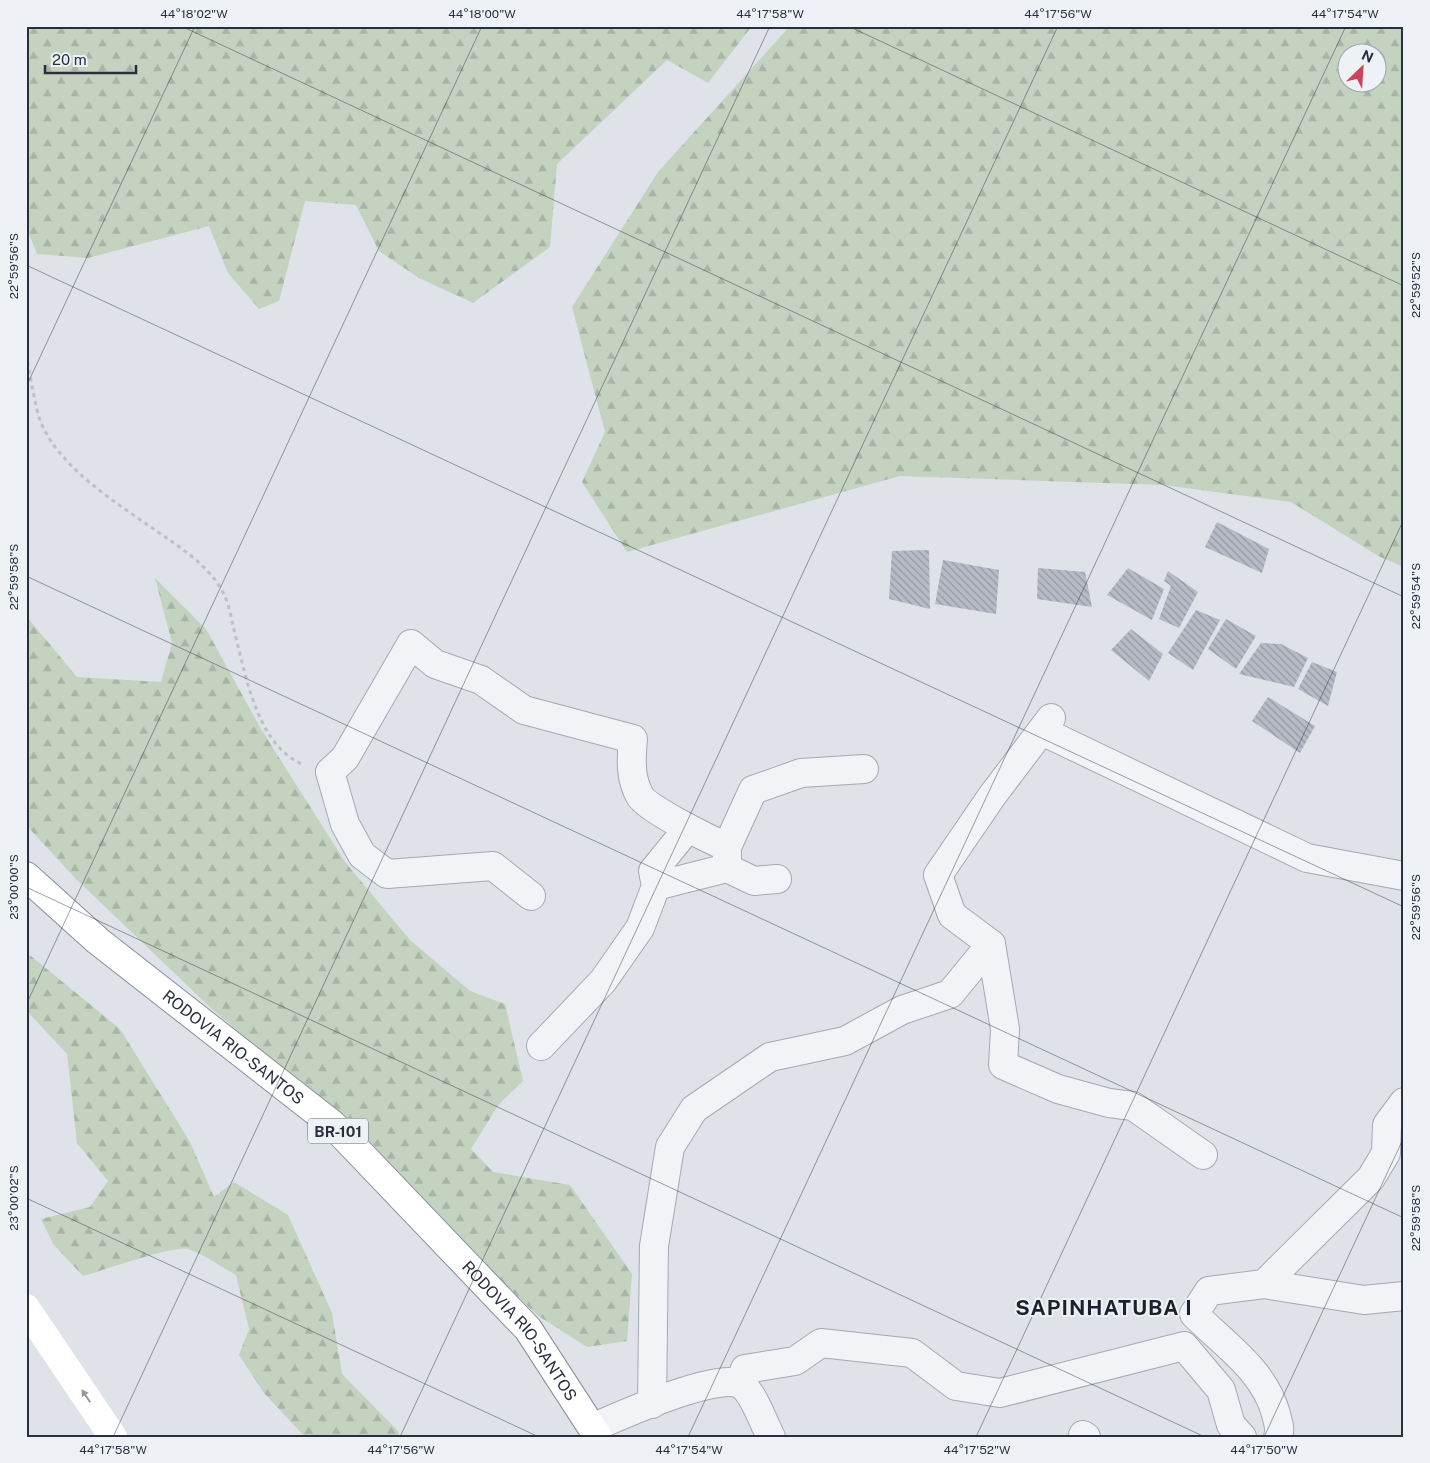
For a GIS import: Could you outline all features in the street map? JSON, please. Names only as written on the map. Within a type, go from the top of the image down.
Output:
[{"type":"main road","name":"RODOVIA RIO-SANTOS","points":[[26,876],[98,940],[332,1124],[528,1329],[596,1432]]},
{"type":"main road","points":[[26,1308],[113,1437]]},
{"type":"street","points":[[531,896],[493,866],[387,874],[362,855],[345,824],[330,772],[345,758],[411,644],[435,664],[481,680],[524,710],[633,739],[631,765],[640,797],[688,828],[754,881],[777,879]]},
{"type":"street","points":[[1203,1155],[1133,1106],[1109,1103],[1058,1089],[1003,1065],[1005,1029],[991,944],[952,915],[938,875],[992,796],[1046,725],[1307,858],[1404,876]]},
{"type":"street","points":[[656,886],[727,858],[753,790],[801,773],[864,769]]},
{"type":"street","points":[[541,1046],[603,980],[640,928],[656,886],[653,871],[688,828]]},
{"type":"street","points":[[652,1404],[654,1246],[670,1147],[694,1109],[770,1057],[845,1041],[902,1010],[950,994],[991,944]]},
{"type":"street","points":[[1264,1284],[1371,1178],[1386,1153],[1387,1125],[1404,1102]]},
{"type":"street","points":[[1278,1437],[1280,1431],[1271,1397],[1242,1357],[1216,1336],[1194,1314],[1209,1291],[1264,1284],[1364,1300],[1404,1296]]},
{"type":"street","points":[[771,1437],[746,1389],[742,1377],[745,1369],[795,1361],[821,1343],[912,1354],[956,1386],[1000,1393],[1184,1346],[1221,1390],[1231,1425],[1242,1437]]},
{"type":"street","points":[[596,1432],[652,1404],[712,1382],[728,1381],[738,1383],[746,1389]]},
{"type":"path","points":[[26,354],[38,415],[53,442],[74,468],[111,499],[180,547],[206,568],[219,585],[227,601],[253,700],[269,735],[298,762],[313,769],[330,772]]},
{"type":"green space","points":[[26,26],[752,26],[708,83],[667,60],[557,164],[550,247],[473,303],[419,278],[379,251],[356,205],[305,201],[279,301],[259,309],[228,273],[209,226],[88,258],[37,254],[26,226]]},
{"type":"green space","points":[[790,26],[1404,26],[1404,567],[1380,557],[1291,502],[1163,485],[900,476],[627,552],[582,482],[605,432],[572,307],[658,172]]},
{"type":"green space","points":[[155,578],[206,629],[261,729],[345,862],[410,940],[470,991],[505,1004],[523,1081],[499,1104],[471,1149],[493,1172],[570,1185],[632,1274],[627,1341],[587,1347],[537,1315],[441,1226],[327,1107],[212,1009],[75,878],[26,825],[26,616],[77,677],[161,682],[172,643]]},
{"type":"green space","points":[[26,952],[120,1029],[190,1142],[214,1197],[234,1182],[288,1215],[332,1313],[342,1374],[398,1431],[400,1437],[305,1437],[264,1393],[239,1355],[249,1329],[236,1275],[206,1257],[188,1249],[180,1249],[154,1254],[83,1276],[53,1244],[41,1219],[90,1207],[108,1181],[77,1143],[67,1054],[26,1010]]},
{"type":"building","points":[[1217,522],[1269,549],[1262,573],[1205,547]]},
{"type":"building","points":[[929,550],[930,609],[889,599],[892,551]]},
{"type":"building","points":[[943,560],[999,570],[996,614],[935,604]]},
{"type":"building","points":[[1038,568],[1085,572],[1092,607],[1037,599]]},
{"type":"building","points":[[1128,568],[1164,589],[1152,620],[1107,595]]},
{"type":"building","points":[[1168,571],[1198,592],[1179,628],[1159,619],[1171,586],[1164,581]]},
{"type":"building","points":[[1196,610],[1220,620],[1193,670],[1168,653]]},
{"type":"building","points":[[1226,619],[1256,636],[1236,669],[1208,649]]},
{"type":"building","points":[[1131,629],[1163,654],[1149,681],[1111,650]]},
{"type":"building","points":[[1261,643],[1281,644],[1308,658],[1294,687],[1239,674]]},
{"type":"building","points":[[1312,662],[1337,672],[1328,706],[1298,689]]},
{"type":"building","points":[[1268,697],[1315,726],[1300,753],[1252,721]]},
{"type":"district","name":"SAPINHATUBA I","points":[[1104,1307]]}]
